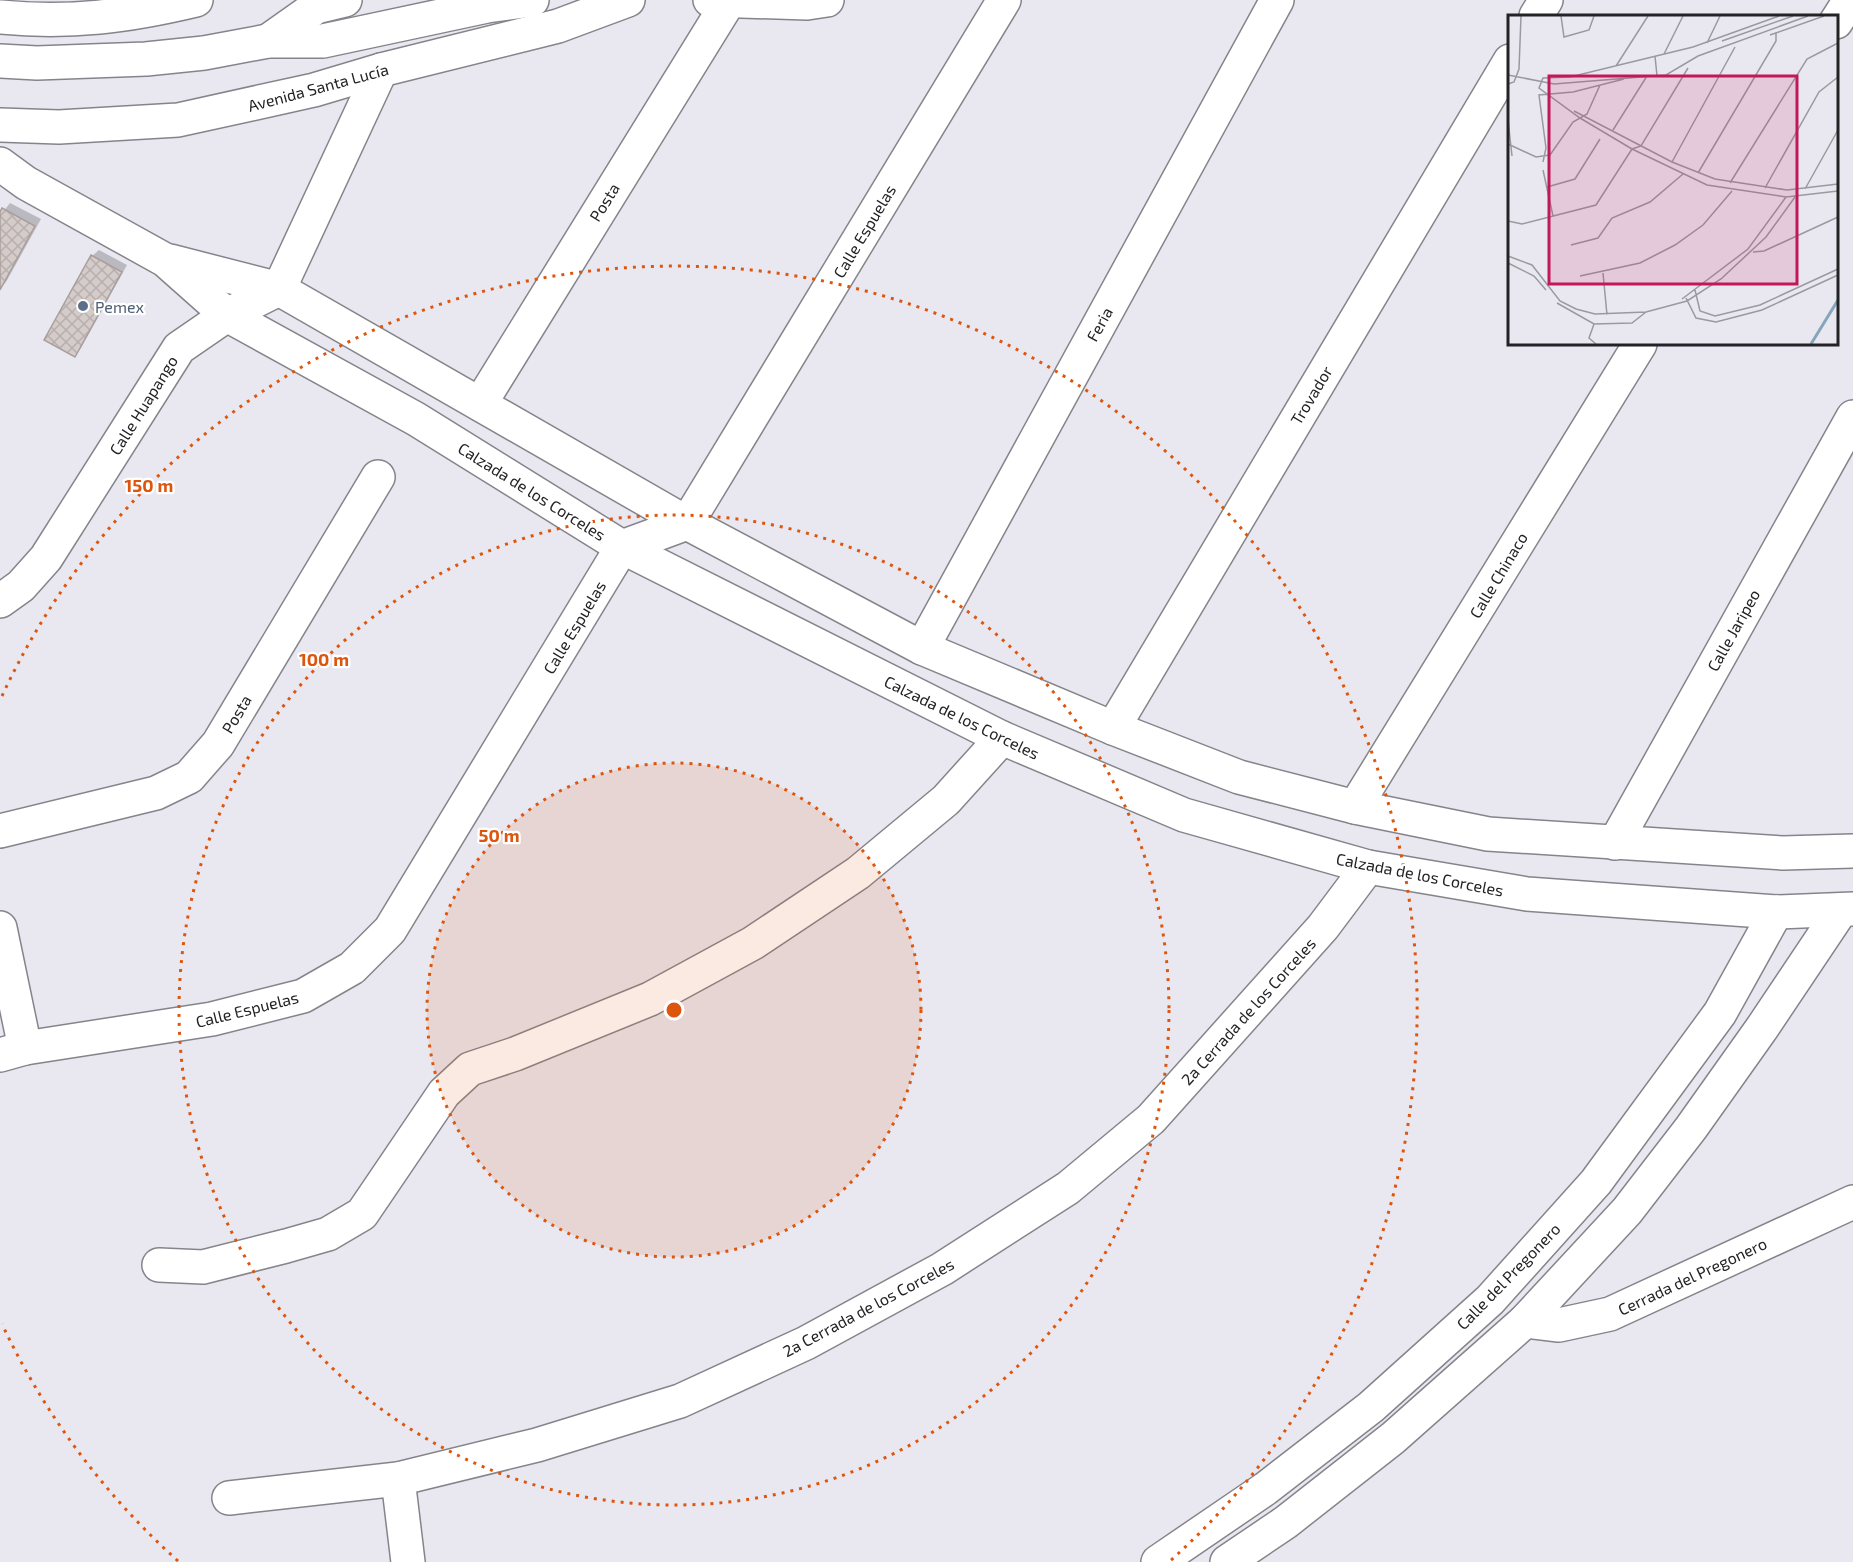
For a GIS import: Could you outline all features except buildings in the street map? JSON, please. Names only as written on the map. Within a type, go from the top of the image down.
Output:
[{"type":"street","points":[[0,17],[36,20],[91,20],[196,0]]},
{"type":"street","points":[[268,41],[316,8],[345,0]]},
{"type":"street","points":[[0,62],[146,60],[204,53],[268,41],[323,41],[486,6],[532,0]]},
{"type":"street","name":"Avenida Santa Lucía","points":[[0,125],[59,127],[178,120],[303,92],[558,26],[628,0]]},
{"type":"street","points":[[719,0],[813,1]]},
{"type":"street","name":"Posta","points":[[480,404],[719,0]]},
{"type":"street","name":"Calle Espuelas","points":[[687,523],[1004,0]]},
{"type":"street","name":"Feria","points":[[922,648],[1277,0]]},
{"type":"street","points":[[1537,15],[1546,0]]},
{"type":"street","points":[[1838,19],[1850,0]]},
{"type":"street","name":"Trovador","points":[[1113,728],[1508,63]]},
{"type":"street","points":[[279,289],[381,70]]},
{"type":"street","name":"Calzada de los Corceles","points":[[0,164],[26,183],[165,260],[227,315],[416,419],[622,547],[1002,738],[1184,815],[1368,867],[1527,894],[1776,912],[1847,910]]},
{"type":"street","name":"Calzada de los Corceles","points":[[165,260],[279,289],[687,523],[922,648],[1113,728],[1239,777],[1355,807],[1488,834],[1783,853],[1853,851]]},
{"type":"street","name":"Calle Huapango","points":[[0,601],[21,586],[46,558],[179,348],[227,315],[279,289]]},
{"type":"street","name":"Calle Chinaco","points":[[1355,807],[1639,345]]},
{"type":"street","name":"Calle Jaripeo","points":[[1615,843],[1853,417]]},
{"type":"street","name":"Posta","points":[[0,831],[156,793],[189,777],[218,744],[378,477]]},
{"type":"street","points":[[622,547],[687,523]]},
{"type":"street","name":"Calle Espuelas","points":[[13,1052],[212,1019],[303,996],[352,968],[390,930],[622,547]]},
{"type":"street","points":[[159,1265],[203,1267],[327,1234],[362,1214],[444,1093],[470,1068],[515,1054],[650,999],[753,943],[858,873],[946,800],[1002,738]]},
{"type":"street","name":"2a Cerrada de los Corceles","points":[[229,1498],[398,1479],[537,1445],[680,1401],[806,1343],[942,1269],[1068,1188],[1151,1119],[1323,927],[1368,867]]},
{"type":"street","points":[[1227,1562],[1286,1522],[1393,1438],[1525,1321],[1627,1211],[1684,1137],[1847,910]]},
{"type":"street","name":"Calle del Pregonero","points":[[1158,1562],[1265,1489],[1362,1414],[1490,1300],[1596,1182],[1720,1013],[1776,912]]},
{"type":"street","points":[[0,928],[13,1052]]},
{"type":"street","name":"Cerrada del Pregonero","points":[[1525,1321],[1559,1325],[1610,1314],[1853,1202]]},
{"type":"street","points":[[398,1479],[408,1562]]},
{"type":"place","name":"Pemex","points":[[83,306]]}]
